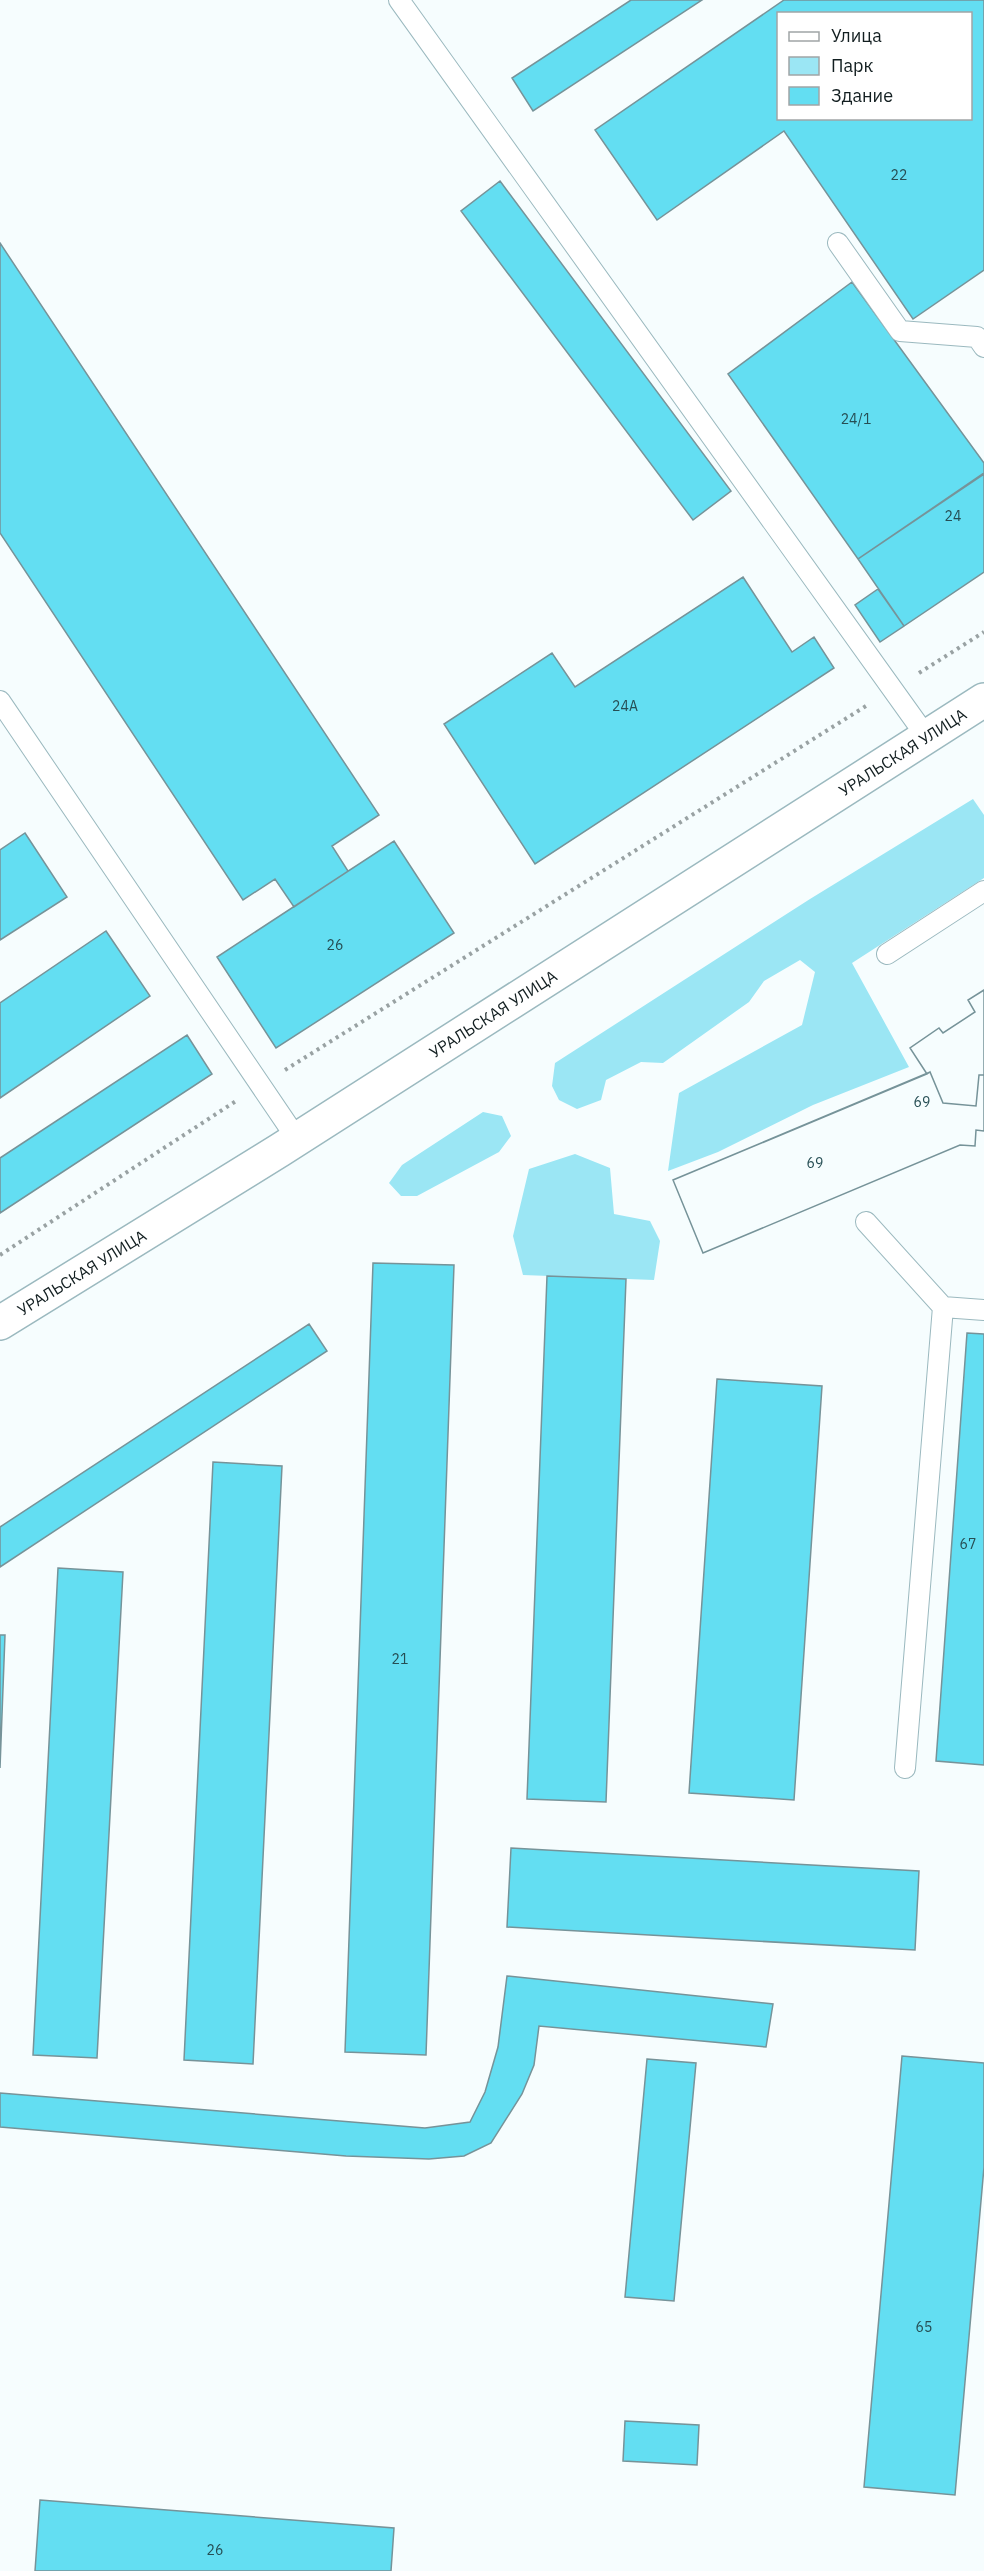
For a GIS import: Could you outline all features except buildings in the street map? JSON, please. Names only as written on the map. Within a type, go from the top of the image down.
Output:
[{"type":"street","name":"УРАЛЬСКАЯ УЛИЦА","points":[[0,1323],[297,1139],[984,700]]},
{"type":"lane","points":[[399,0],[926,736]]},
{"type":"lane","points":[[838,243],[900,331],[977,337],[984,346]]},
{"type":"lane","points":[[0,700],[297,1139]]},
{"type":"lane","points":[[887,954],[984,891]]},
{"type":"lane","points":[[867,1222],[943,1307],[984,1310]]},
{"type":"lane","points":[[904,1768],[943,1307]]},
{"type":"path","points":[[0,1255],[261,1085],[984,632]]},
{"type":"green space","points":[[973,799],[984,815],[984,878],[852,963],[909,1067],[813,1105],[718,1152],[668,1171],[679,1093],[802,1025],[815,972],[800,960],[764,981],[749,1002],[663,1063],[641,1062],[606,1080],[601,1100],[577,1109],[559,1100],[552,1086],[555,1063],[810,899]]},
{"type":"green space","points":[[483,1112],[502,1116],[511,1136],[499,1152],[417,1196],[401,1196],[389,1183],[402,1165]]},
{"type":"green space","points":[[575,1154],[610,1168],[614,1214],[650,1221],[660,1241],[654,1280],[523,1275],[513,1236],[529,1169]]}]
